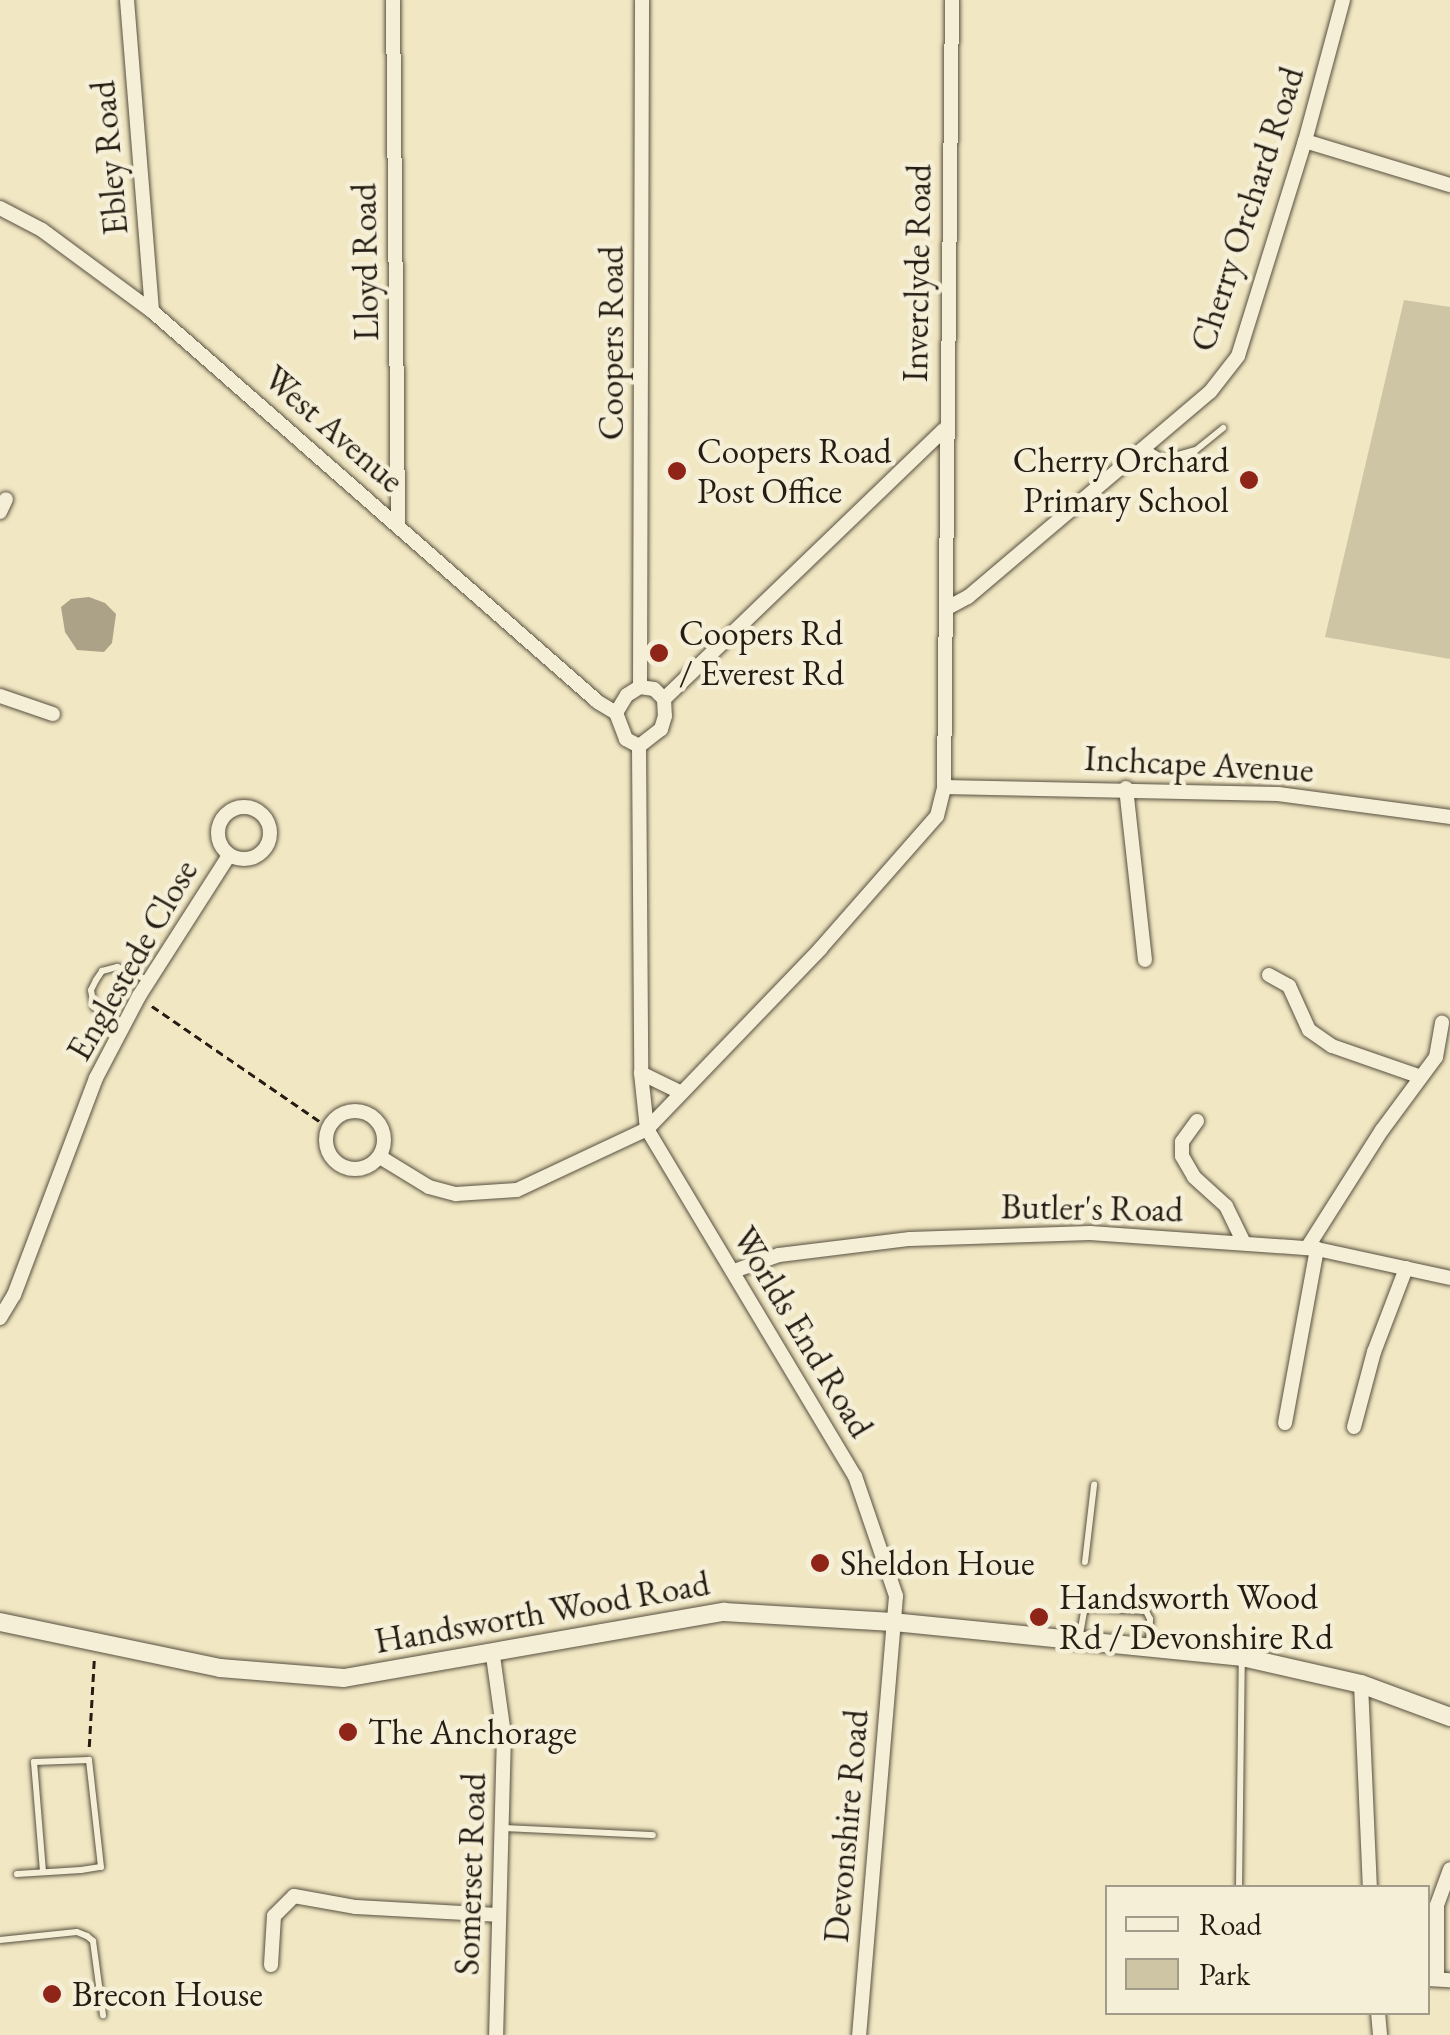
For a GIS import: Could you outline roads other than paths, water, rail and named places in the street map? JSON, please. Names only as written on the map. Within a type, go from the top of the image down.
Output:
[{"type":"main road","name":"Handsworth Wood Road","points":[[0,1622],[220,1668],[344,1678],[492,1656],[724,1612],[893,1622],[1242,1657],[1361,1684],[1450,1718]]},
{"type":"street","name":"Ebley Road","points":[[126,0],[152,311]]},
{"type":"street","name":"Lloyd Road","points":[[392,0],[398,524]]},
{"type":"street","name":"Coopers Road","points":[[640,687],[642,0]]},
{"type":"street","name":"Inverclyde Road","points":[[944,787],[944,430],[952,0]]},
{"type":"street","name":"Cherry Orchard Road","points":[[947,608],[968,597],[1214,388],[1238,356],[1305,142],[1343,0]]},
{"type":"street","points":[[1305,142],[1450,185]]},
{"type":"street","name":"West Avenue","points":[[0,208],[42,230],[152,311],[598,702],[616,712]]},
{"type":"street","points":[[640,746],[661,729],[664,700],[944,430]]},
{"type":"street","points":[[640,746],[626,739],[616,712],[628,695],[640,687],[654,689],[664,700]]},
{"type":"street","points":[[0,696],[53,714]]},
{"type":"street","points":[[640,746],[641,1073],[647,1130]]},
{"type":"street","points":[[380,1158],[429,1187],[456,1194],[500,1192],[551,1178],[647,1130],[923,836],[937,816],[944,787]]},
{"type":"street","name":"Inchcape Avenue","points":[[944,787],[1278,794],[1450,817]]},
{"type":"street","points":[[1126,788],[1145,960]]},
{"type":"street","name":"Englestede Close","points":[[0,1318],[14,1295],[96,1078],[139,996],[229,856]]},
{"type":"street","points":[[1269,975],[1289,986],[1310,1030],[1332,1046],[1421,1077]]},
{"type":"street","points":[[1285,1423],[1312,1249],[1436,1057],[1442,1023]]},
{"type":"street","points":[[641,1073],[680,1092]]},
{"type":"street","points":[[350,1111],[365,1112],[378,1123],[384,1138],[380,1158],[356,1170],[342,1167],[330,1158],[325,1144],[328,1127],[350,1111]]},
{"type":"street","points":[[1197,1121],[1182,1142],[1182,1156],[1194,1177],[1226,1206],[1244,1243]]},
{"type":"street","name":"Worlds End Road","points":[[647,1130],[855,1476],[896,1596],[893,1622]]},
{"type":"street","name":"Butler's Road","points":[[734,1271],[778,1256],[910,1239],[1090,1234],[1312,1249],[1450,1278]]},
{"type":"street","points":[[1354,1427],[1374,1352],[1406,1268]]},
{"type":"street","name":"Devonshire Road","points":[[860,2035],[893,1622]]},
{"type":"street","name":"Somerset Road","points":[[492,1656],[504,1734],[496,2035]]},
{"type":"street","points":[[1361,1684],[1370,1885]]},
{"type":"street","points":[[1438,1980],[1437,1905],[1450,1868]]},
{"type":"street","points":[[271,1966],[274,1916],[294,1896],[356,1907],[497,1914]]},
{"type":"lane","points":[[1145,447],[1164,459],[1196,450],[1223,428]]},
{"type":"lane","points":[[123,1026],[94,1007],[92,990],[96,980],[102,972],[117,967],[149,980]]},
{"type":"lane","points":[[1084,1562],[1094,1484]]},
{"type":"lane","points":[[1079,1641],[1082,1608],[1146,1612],[1149,1648]]},
{"type":"lane","points":[[1239,1885],[1242,1657]]},
{"type":"lane","points":[[18,1874],[43,1872],[101,1867],[88,1760],[34,1762],[43,1872]]},
{"type":"lane","points":[[501,1828],[653,1834]]},
{"type":"lane","points":[[0,1940],[77,1932],[87,1936],[93,1941],[103,2016]]},
{"type":"place","name":"Coopers Road Post Office","points":[[677,471]]},
{"type":"place","name":"Cherry Orchard Primary School","points":[[1249,480]]},
{"type":"place","name":"Coopers Rd / Everest Rd","points":[[659,653]]},
{"type":"place","name":"Sheldon Houe","points":[[820,1563]]},
{"type":"place","name":"Handsworth Wood Rd / Devonshire Rd","points":[[1039,1617]]},
{"type":"place","name":"The Anchorage","points":[[348,1732]]},
{"type":"place","name":"Brecon House","points":[[52,1994]]}]
